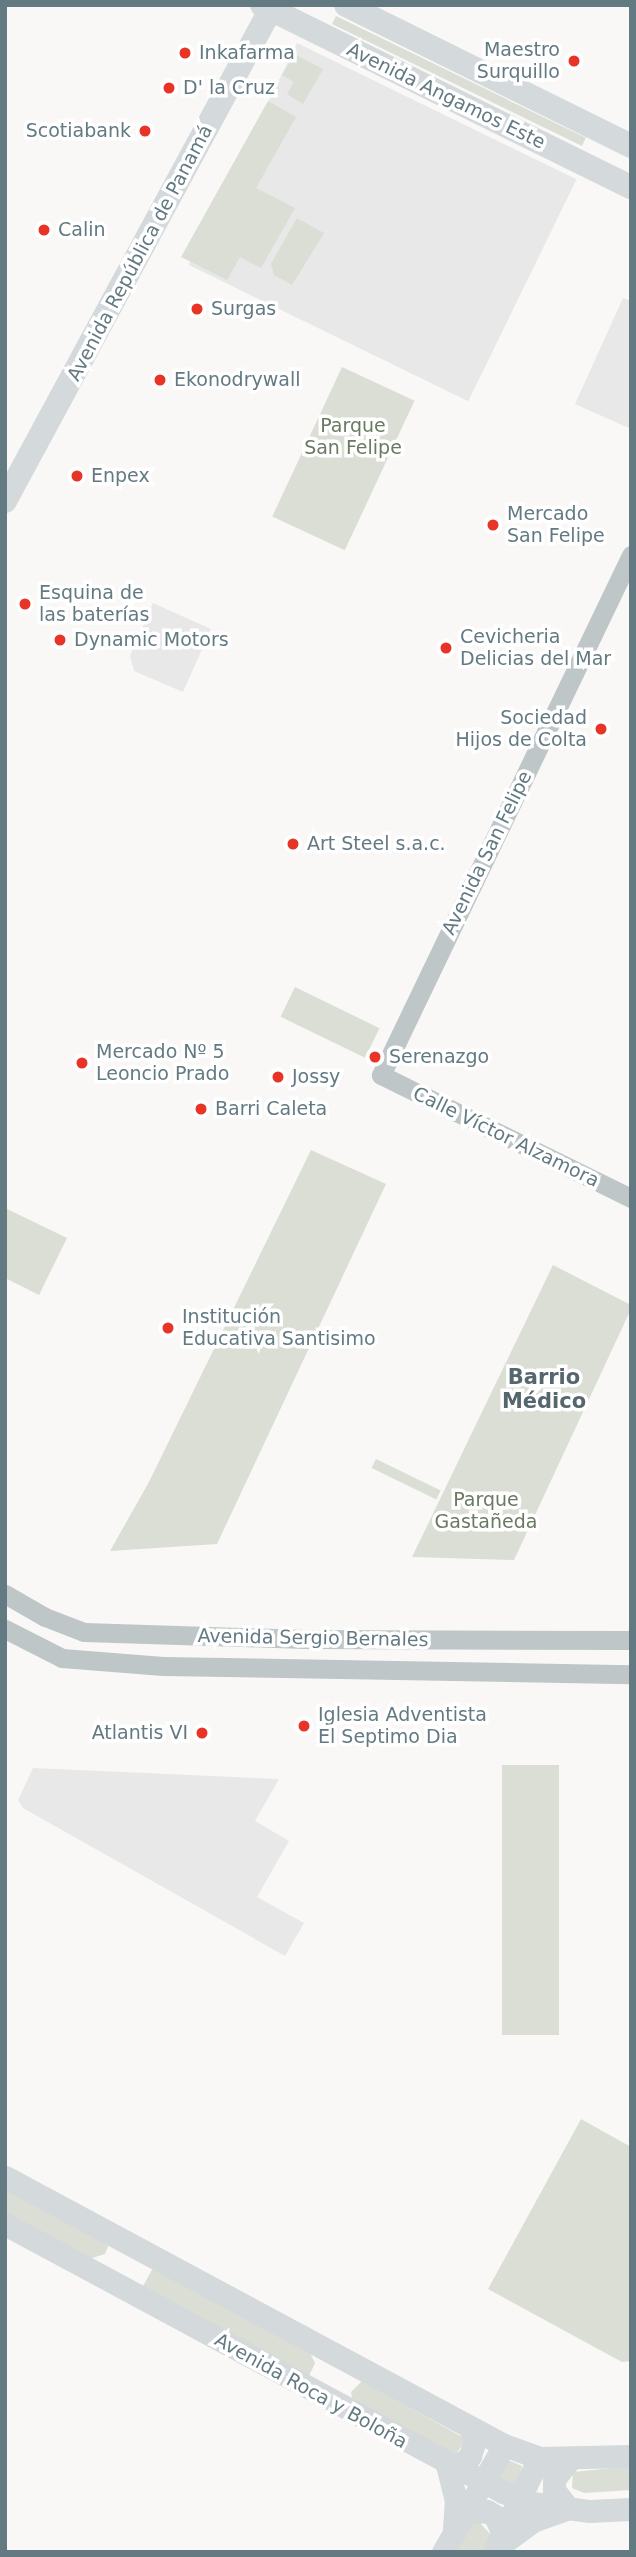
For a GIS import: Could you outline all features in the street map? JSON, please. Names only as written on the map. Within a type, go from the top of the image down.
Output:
[{"type":"main road","name":"Avenida Angamos Este","points":[[346,5],[631,146]]},
{"type":"main road","name":"Avenida Angamos Este","points":[[269,7],[631,187]]},
{"type":"main road","name":"Avenida República de Panamá","points":[[5,501],[269,7]]},
{"type":"main road","name":"Avenida Roca y Boloña","points":[[5,2177],[504,2445],[539,2458],[631,2456]]},
{"type":"main road","name":"Avenida Roca y Boloña","points":[[5,2224],[447,2466],[521,2499],[568,2508],[631,2509]]},
{"type":"main road","points":[[454,2532],[456,2501],[447,2466],[463,2463],[470,2456],[475,2440],[470,2428]]},
{"type":"main road","points":[[454,2532],[504,2445]]},
{"type":"main road","points":[[497,2545],[539,2458]]},
{"type":"main road","points":[[497,2545],[533,2521],[568,2508],[554,2490],[554,2479],[571,2458]]},
{"type":"main road","points":[[454,2532],[487,2511],[495,2516],[497,2545]]},
{"type":"street","name":"Avenida San Felipe","points":[[381,1075],[631,555]]},
{"type":"street","name":"Calle Víctor Alzamora","points":[[381,1075],[631,1198]]},
{"type":"street","name":"Avenida Sergio Bernales","points":[[5,1594],[45,1617],[84,1632],[163,1636],[631,1640]]},
{"type":"street","name":"Avenida Sergio Bernales","points":[[5,1629],[62,1658],[163,1665],[631,1674]]},
{"type":"street","points":[[163,1636],[163,1665]]},
{"type":"street","points":[[468,1639],[469,1672]]},
{"type":"shaded area","points":[[297,43],[577,179],[468,401],[189,265]]},
{"type":"shaded area","points":[[623,298],[631,301],[631,429],[575,404]]},
{"type":"shaded area","points":[[153,603],[211,629],[183,692],[134,671],[130,656]]},
{"type":"shaded area","points":[[33,1768],[279,1779],[255,1821],[289,1841],[257,1897],[304,1923],[285,1956],[23,1808],[18,1800]]},
{"type":"green space","points":[[336,16],[586,138],[582,146],[332,24]]},
{"type":"green space","points":[[294,54],[323,69],[303,104],[287,94],[294,82],[282,75]]},
{"type":"green space","points":[[268,101],[296,117],[256,188],[295,208],[261,268],[240,257],[227,280],[181,257]]},
{"type":"green space","points":[[297,218],[324,233],[292,285],[274,275],[271,264]]},
{"type":"green space","name":"Parque San Felipe","points":[[342,367],[415,401],[345,550],[272,517]]},
{"type":"green space","points":[[295,987],[379,1028],[365,1058],[281,1017]]},
{"type":"green space","points":[[311,1150],[386,1184],[217,1544],[110,1551],[149,1482]]},
{"type":"green space","points":[[5,1208],[67,1238],[39,1295],[5,1278]]},
{"type":"green space","name":"Parque Gastañeda","points":[[553,1265],[631,1305],[631,1309],[514,1560],[412,1557]]},
{"type":"green space","points":[[376,1459],[441,1491],[436,1500],[372,1468]]},
{"type":"green space","points":[[502,1765],[559,1765],[559,2035],[502,2035]]},
{"type":"green space","points":[[581,2119],[631,2147],[631,2361],[622,2362],[488,2289]]},
{"type":"green space","points":[[5,2185],[109,2244],[105,2254],[89,2259],[5,2212]]},
{"type":"green space","points":[[153,2268],[310,2353],[315,2363],[309,2376],[143,2286]]},
{"type":"green space","points":[[362,2381],[466,2439],[454,2458],[353,2405],[351,2392]]},
{"type":"green space","points":[[506,2459],[522,2466],[517,2486],[499,2483],[496,2470]]},
{"type":"green space","points":[[631,2466],[631,2490],[584,2493],[572,2488],[573,2472]]},
{"type":"green space","points":[[478,2521],[492,2536],[483,2552],[451,2552],[465,2523]]},
{"type":"place","name":"Inkafarma","points":[[185,53]]},
{"type":"place","name":"Maestro Surquillo","points":[[574,61]]},
{"type":"place","name":"D' la Cruz","points":[[169,88]]},
{"type":"place","name":"Scotiabank","points":[[145,131]]},
{"type":"place","name":"Calin","points":[[44,230]]},
{"type":"place","name":"Surgas","points":[[197,309]]},
{"type":"place","name":"Ekonodrywall","points":[[160,380]]},
{"type":"place","name":"Enpex","points":[[77,476]]},
{"type":"place","name":"Mercado San Felipe","points":[[493,525]]},
{"type":"place","name":"Esquina de las baterías","points":[[25,604]]},
{"type":"place","name":"Dynamic Motors","points":[[60,640]]},
{"type":"place","name":"Cevicheria Delicias del Mar","points":[[446,648]]},
{"type":"place","name":"Sociedad Hijos de Colta","points":[[601,729]]},
{"type":"place","name":"Art Steel s.a.c.","points":[[293,844]]},
{"type":"place","name":"Serenazgo","points":[[375,1057]]},
{"type":"place","name":"Mercado Nº 5 Leoncio Prado","points":[[82,1063]]},
{"type":"place","name":"Jossy","points":[[278,1077]]},
{"type":"place","name":"Barri Caleta","points":[[201,1109]]},
{"type":"place","name":"Institución Educativa Santisimo","points":[[168,1328]]},
{"type":"place","name":"Iglesia Adventista El Septimo Dia","points":[[304,1726]]},
{"type":"place","name":"Atlantis VI","points":[[202,1733]]},
{"type":"district","name":"Barrio Médico","points":[[544,1389]]}]
